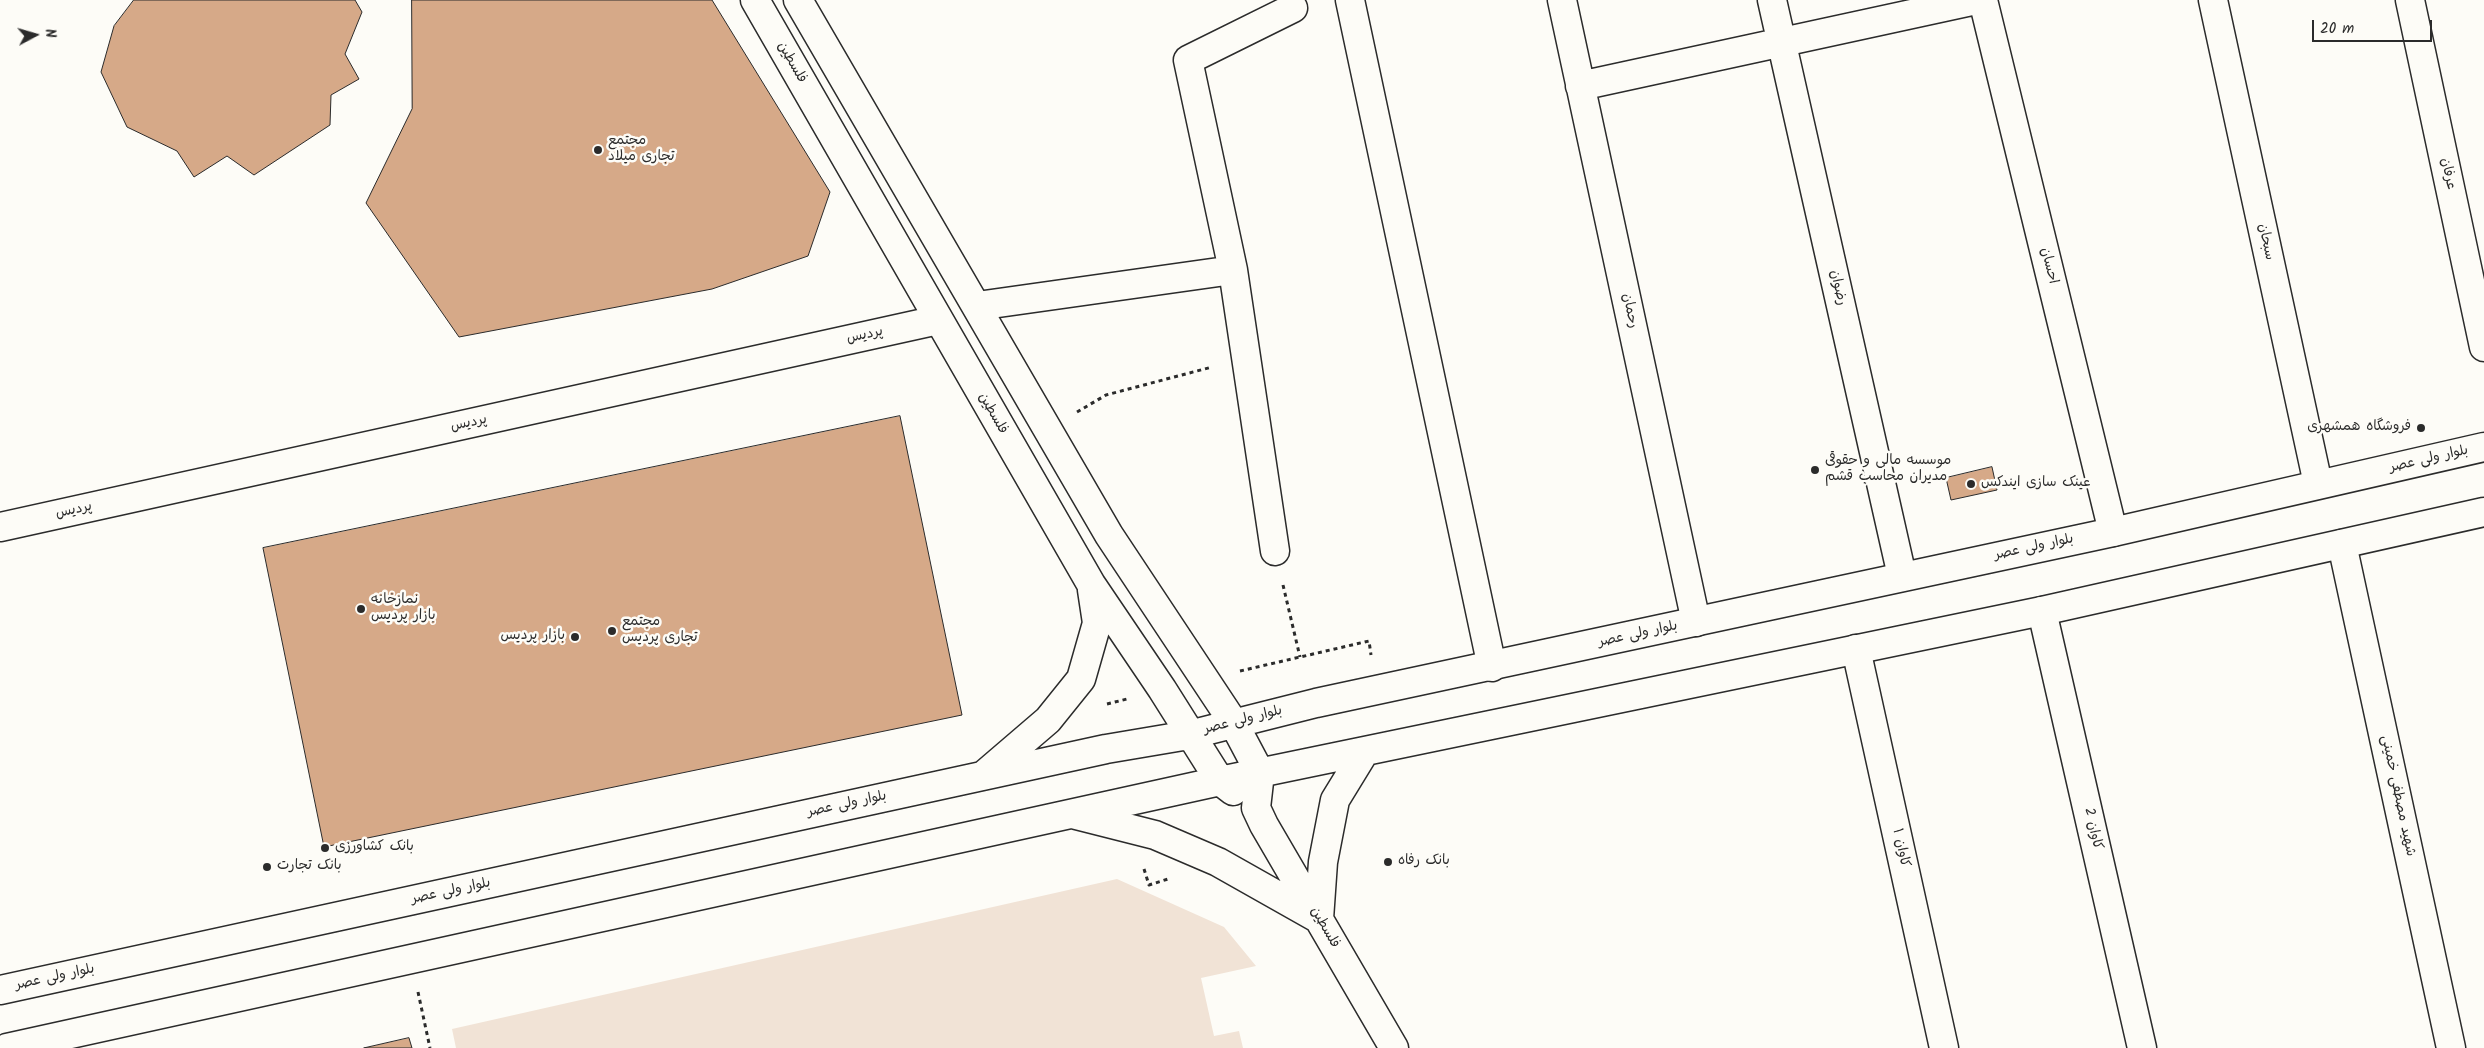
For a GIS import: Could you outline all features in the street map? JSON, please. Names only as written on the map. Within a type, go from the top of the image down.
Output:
[{"type":"main road","name":"فلسطین","points":[[755,0],[1091,584],[1162,689],[1220,781],[1256,808],[1264,825],[1394,1048]]},
{"type":"main road","points":[[798,0],[1109,534],[1233,722],[1260,772],[1256,808]]},
{"type":"main road","points":[[1350,0],[1492,666]]},
{"type":"main road","name":"رحمان","points":[[1562,0],[1696,622]]},
{"type":"main road","name":"رضوان","points":[[1772,0],[1902,576]]},
{"type":"main road","points":[[1580,86],[1976,0]]},
{"type":"main road","name":"احسان","points":[[1983,0],[2113,532]]},
{"type":"main road","name":"سبحان","points":[[2213,0],[2318,484]]},
{"type":"main road","name":"عرفان","points":[[2410,0],[2484,348]]},
{"type":"main road","points":[[1275,551],[1233,270],[1188,60],[1293,8]]},
{"type":"main road","points":[[977,306],[1233,270]]},
{"type":"main road","name":"پردیس","points":[[0,527],[938,320]]},
{"type":"main road","name":"بلوار ولی عصر","points":[[0,990],[984,775],[1106,749],[1190,735],[1233,722],[1902,576],[2113,532],[2484,447]]},
{"type":"main road","points":[[6,1048],[1260,772],[2042,610],[2484,512]]},
{"type":"main road","name":"شهید مصطفی خمینی","points":[[2342,544],[2451,1048]]},
{"type":"main road","points":[[984,775],[1048,720],[1081,679],[1097,623],[1091,584]]},
{"type":"main road","name":"کاوان 2","points":[[2042,610],[2142,1048]]},
{"type":"main road","name":"کاوان ۱","points":[[1856,649],[1944,1048]]},
{"type":"main road","points":[[1071,814],[1155,835],[1209,858],[1319,919],[1323,862],[1335,800],[1365,751]]},
{"type":"path","points":[[1048,430],[1106,395],[1246,358]]},
{"type":"path","points":[[1275,551],[1300,657]]},
{"type":"path","points":[[411,959],[430,1048]]},
{"type":"shaded area","points":[[1117,879],[1224,927],[1256,966],[1201,978],[1214,1036],[1239,1031],[1243,1048],[456,1048],[452,1029]]},
{"type":"building","points":[[134,0],[355,0],[362,12],[345,54],[359,79],[331,95],[330,125],[254,175],[227,156],[194,177],[177,151],[127,127],[101,72],[114,26]]},
{"type":"building","name":"مجتمع تجاری میلاد","points":[[412,0],[712,0],[830,192],[808,256],[712,289],[459,337],[366,203],[412,109]]},
{"type":"building","name":"مجتمع تجاری پردیس","points":[[900,416],[962,715],[324,847],[263,548]]},
{"type":"building","name":"عینک سازی ایندکس","points":[[1992,467],[1997,490],[1951,500],[1946,478]]},
{"type":"building","points":[[409,1038],[412,1048],[364,1048]]},
{"type":"place","name":"مجتمع تجاری میلاد","points":[[598,150]]},
{"type":"place","name":"فروشگاه همشهری","points":[[2421,428]]},
{"type":"place","name":"موسسه مالی و حقوقی مدیران محاسب قشم","points":[[1815,470]]},
{"type":"place","name":"عینک سازی ایندکس","points":[[1971,484]]},
{"type":"place","name":"نمازخانه بازار پردیس","points":[[361,609]]},
{"type":"place","name":"مجتمع تجاری پردیس","points":[[612,631]]},
{"type":"place","name":"بازار پردیس","points":[[575,637]]},
{"type":"place","name":"بانک کشاورزی","points":[[325,848]]},
{"type":"place","name":"بانک رفاه","points":[[1388,862]]},
{"type":"place","name":"بانک تجارت","points":[[267,867]]}]
